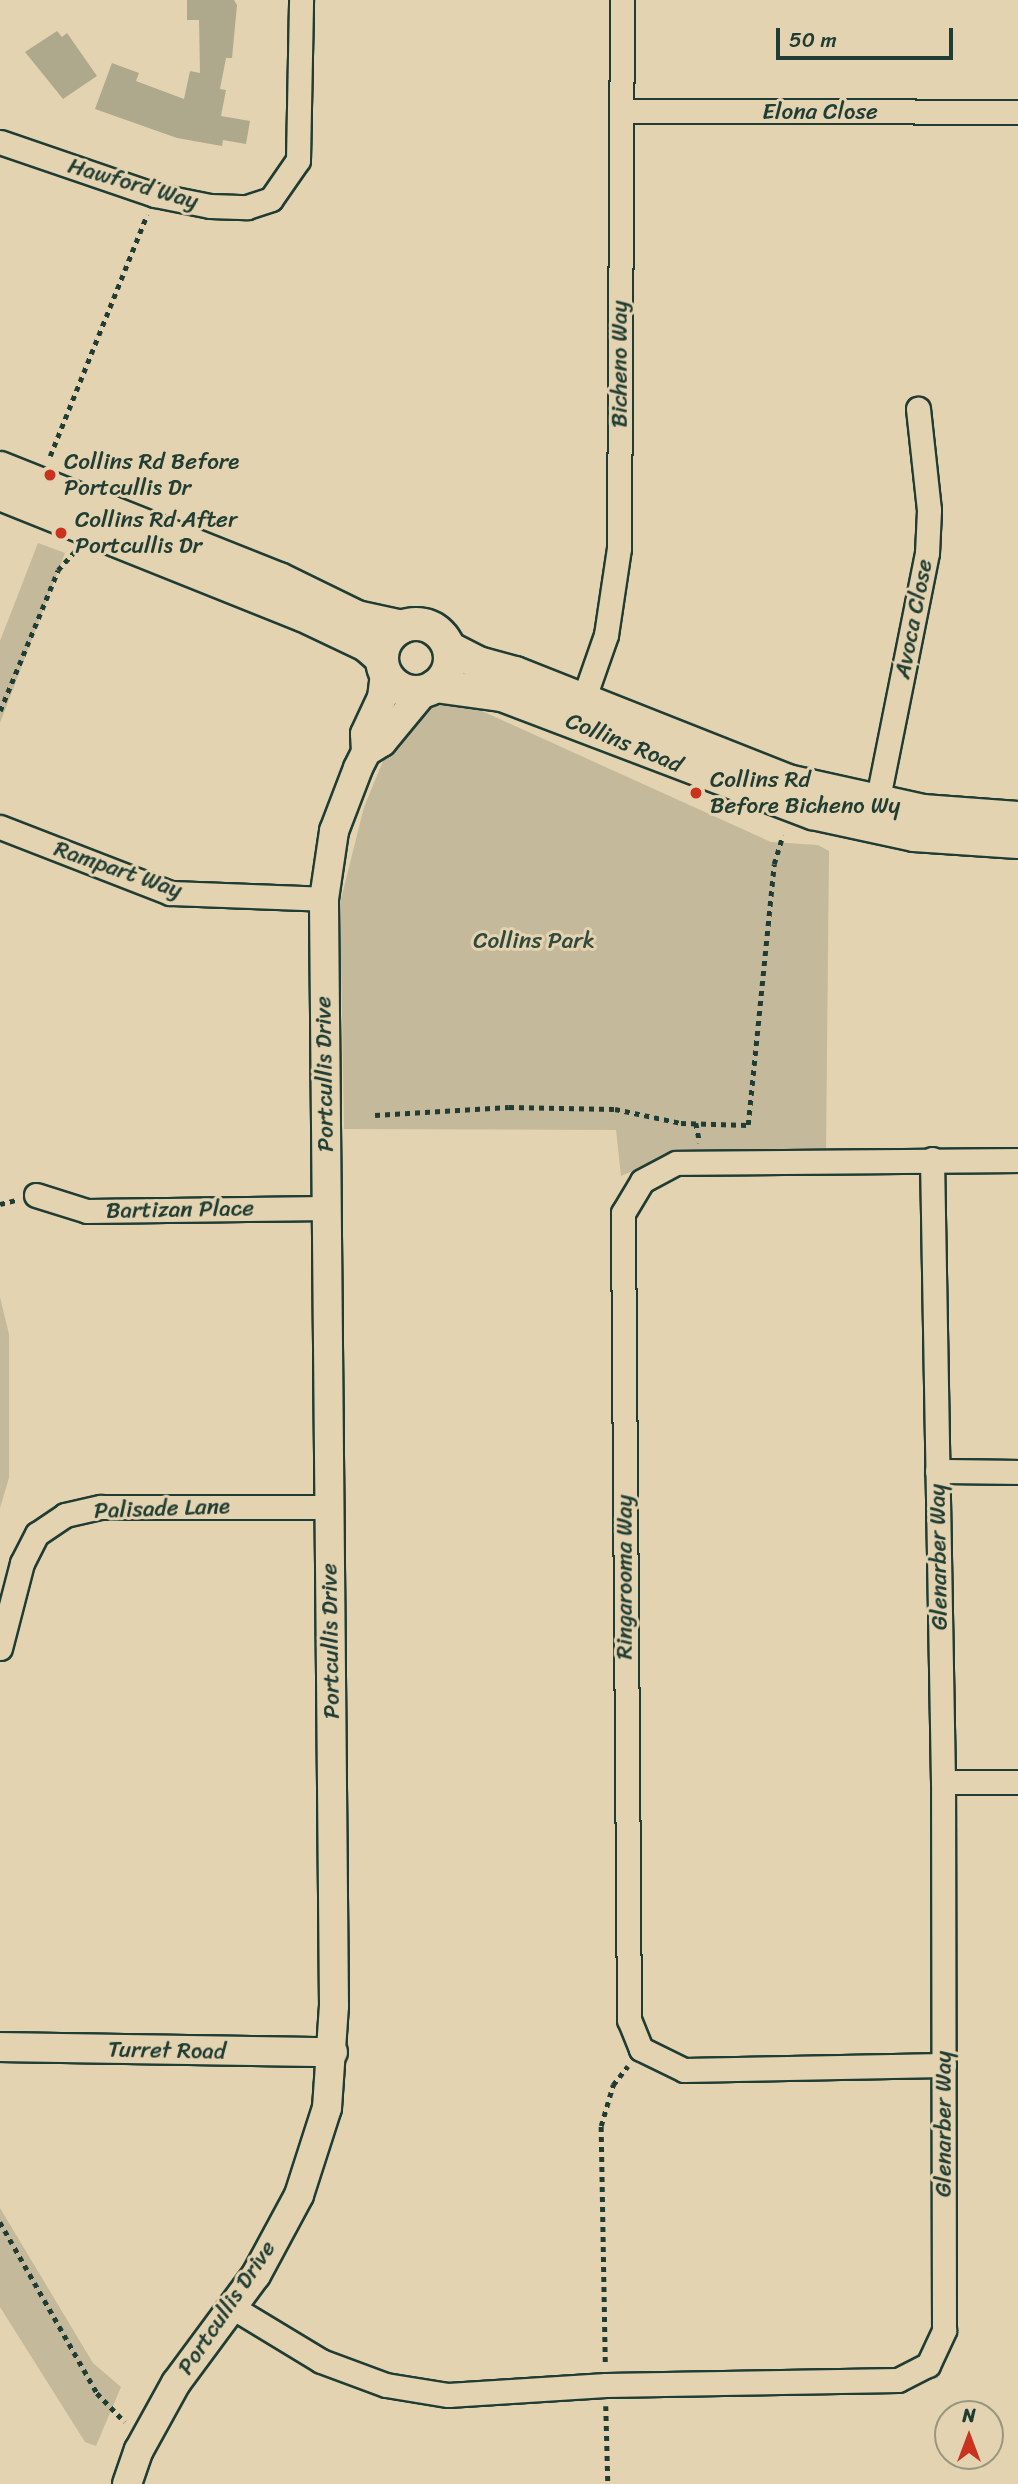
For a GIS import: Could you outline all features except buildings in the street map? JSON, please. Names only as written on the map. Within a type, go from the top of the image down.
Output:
[{"type":"main road","name":"Collins Road","points":[[0,468],[279,579],[357,617],[402,627],[429,626],[449,648],[579,711]]},
{"type":"main road","name":"Collins Road","points":[[0,494],[303,615],[366,645],[400,688],[502,695],[579,711],[788,780],[875,815],[970,842],[1018,842]]},
{"type":"main road","points":[[384,665],[385,645],[402,627]]},
{"type":"main road","points":[[430,688],[445,675],[449,648]]},
{"type":"main road","name":"Collins Road","points":[[875,815],[923,811],[1018,818]]},
{"type":"street","name":"Hawford Way","points":[[0,142],[155,194],[210,206],[247,207],[271,199],[287,181],[298,160],[301,133],[301,0]]},
{"type":"street","name":"Bicheno Way","points":[[579,711],[606,635],[619,548],[622,0]]},
{"type":"street","name":"Elona Close","points":[[621,111],[1018,113]]},
{"type":"street","name":"Avoca Close","points":[[875,815],[928,553],[929,510],[918,409]]},
{"type":"street","name":"Portcullis Drive","points":[[127,2484],[147,2434],[176,2383],[256,2275],[299,2195],[327,2108],[333,2052],[324,899],[334,831],[366,752],[365,734],[382,698],[384,665]]},
{"type":"street","name":"Portcullis Drive","points":[[366,752],[382,742],[430,688]]},
{"type":"street","name":"Rampart Way","points":[[0,827],[170,893],[324,899]]},
{"type":"street","name":"Glenarber Way","points":[[232,2307],[321,2361],[386,2385],[448,2395],[606,2385],[898,2379],[928,2365],[944,2330],[943,1782],[932,1159]]},
{"type":"street","name":"Ringarooma Way","points":[[641,2049],[629,2020],[623,1213],[642,1181],[676,1163],[1018,1160]]},
{"type":"street","name":"Bartizan Place","points":[[36,1195],[87,1212],[327,1208]]},
{"type":"street","points":[[937,1471],[1018,1472]]},
{"type":"street","name":"Palisade Lane","points":[[0,1648],[22,1563],[37,1534],[65,1515],[101,1507],[330,1507]]},
{"type":"street","points":[[943,1782],[1018,1782]]},
{"type":"street","name":"Turret Road","points":[[0,2047],[333,2052]]},
{"type":"street","points":[[641,2049],[684,2070],[944,2065]]},
{"type":"path","points":[[50,456],[155,194]]},
{"type":"path","points":[[0,710],[58,569],[85,541]]},
{"type":"path","points":[[375,1115],[509,1107],[615,1108],[681,1123],[748,1125],[774,864],[783,835]]},
{"type":"path","points":[[608,2484],[601,2126],[613,2085],[641,2049]]},
{"type":"path","points":[[0,2222],[97,2393],[127,2424],[147,2434]]},
{"type":"green space","points":[[38,543],[65,553],[0,723],[0,641]]},
{"type":"green space","name":"Collins Park","points":[[443,701],[462,702],[771,842],[818,845],[829,851],[826,1156],[674,1153],[621,1176],[616,1130],[344,1129],[340,903],[364,807],[383,761],[420,712]]},
{"type":"green space","points":[[0,1297],[9,1334],[9,1478],[0,1508]]},
{"type":"green space","points":[[0,2208],[93,2363],[121,2387],[96,2446],[85,2442],[0,2307]]},
{"type":"place","name":"Collins Rd Before Portcullis Dr","points":[[50,475]]},
{"type":"place","name":"Collins Rd After Portcullis Dr","points":[[61,533]]},
{"type":"place","name":"Collins Rd Before Bicheno Wy","points":[[696,793]]}]
